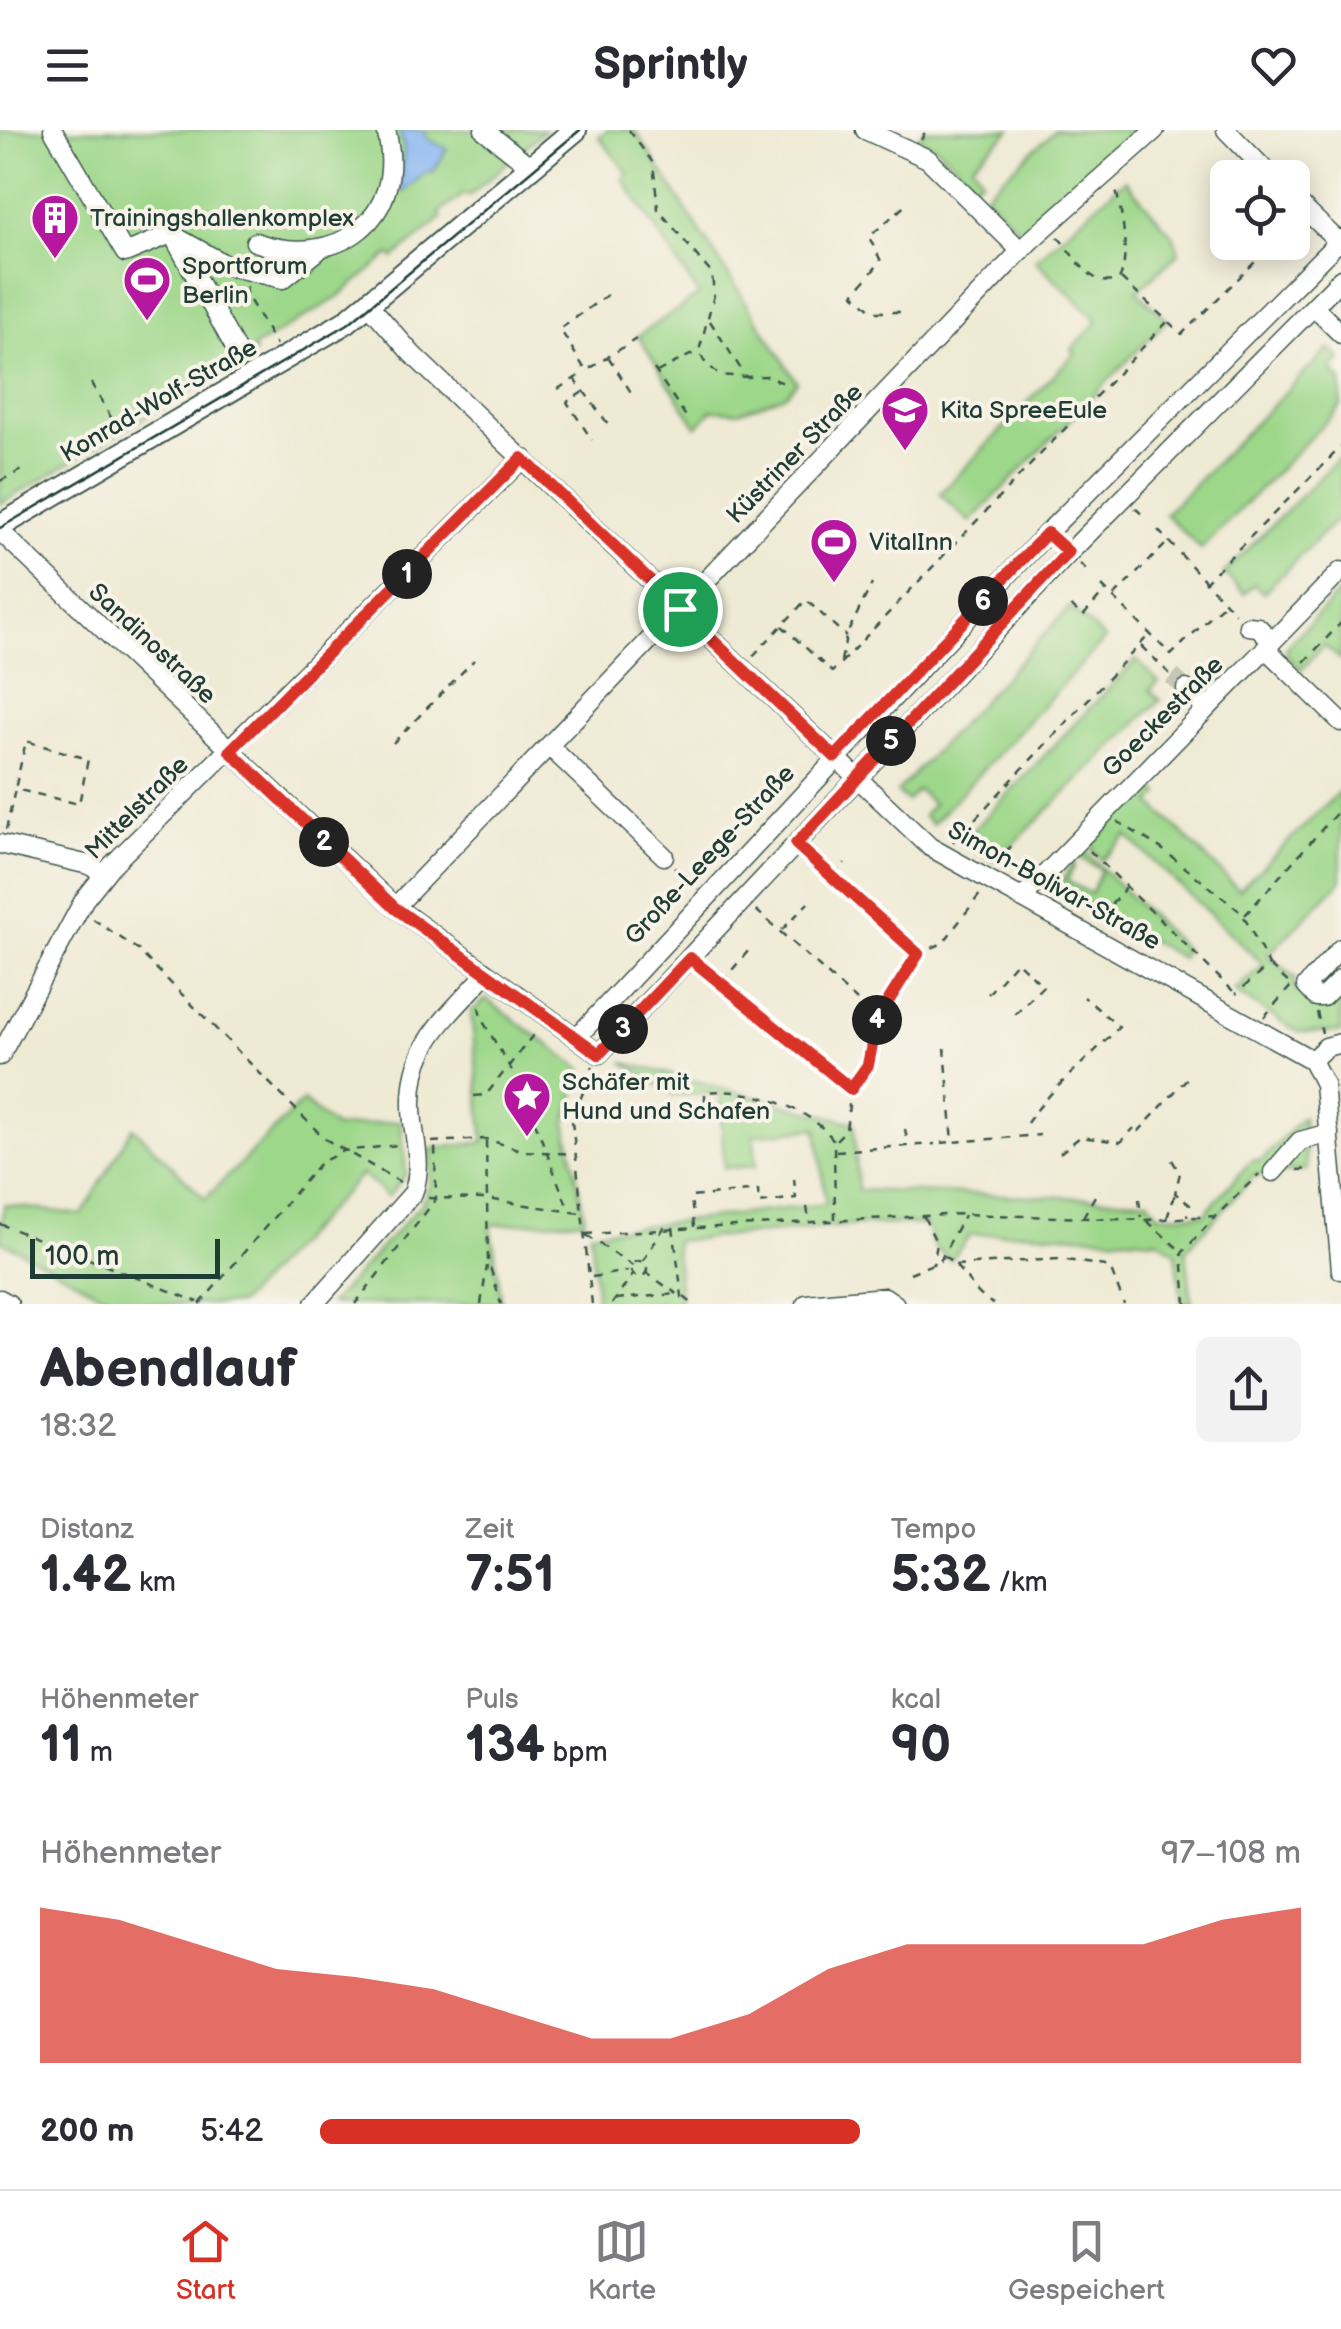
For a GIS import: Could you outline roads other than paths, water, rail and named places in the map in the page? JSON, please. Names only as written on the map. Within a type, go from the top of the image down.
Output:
[{"type":"main road","name":"Konrad-Wolf-Straße","points":[[0,528],[369,305],[575,130]]},
{"type":"street","points":[[53,130],[125,253],[165,234],[228,266],[282,278],[318,251],[358,231],[384,197],[392,166],[386,130]]},
{"type":"street","points":[[484,130],[531,167]]},
{"type":"street","points":[[866,130],[928,159],[1022,251]]},
{"type":"street","name":"Küstriner Straße","points":[[395,908],[1022,251],[1156,130]]},
{"type":"street","points":[[1226,130],[1255,160]]},
{"type":"street","points":[[1310,214],[1340,242]]},
{"type":"street","points":[[176,241],[235,348]]},
{"type":"street","points":[[255,242],[277,250],[318,251]]},
{"type":"street","name":"Große-Leege-Straße","points":[[576,1038],[1047,533],[1340,242]]},
{"type":"street","points":[[857,778],[1341,279]]},
{"type":"street","name":"Simon-Bolivar-Straße","points":[[369,305],[412,354],[930,848],[1312,1060]]},
{"type":"street","points":[[1314,307],[1341,334]]},
{"type":"street","name":"Mittelstraße","points":[[0,1056],[76,914],[104,874],[522,458]]},
{"type":"street","name":"Sandinostraße","points":[[0,528],[395,908],[481,980],[599,1054],[857,778]]},
{"type":"street","points":[[1047,533],[1071,555]]},
{"type":"street","name":"Goeckestraße","points":[[1022,898],[1341,572]]},
{"type":"street","points":[[1242,620],[1258,627],[1292,674],[1341,722]]},
{"type":"street","points":[[1179,683],[1206,708]]},
{"type":"street","points":[[549,746],[664,856]]},
{"type":"street","points":[[2,840],[89,864],[104,874]]},
{"type":"street","points":[[1341,948],[1299,984],[1320,998],[1341,979]]},
{"type":"street","points":[[314,1304],[414,1192],[425,1142],[410,1097],[416,1059],[481,980]]},
{"type":"street","points":[[1341,1043],[1326,1047],[1312,1060],[1323,1077],[1336,1169],[1341,1270]]},
{"type":"street","points":[[1273,1172],[1300,1141],[1328,1133]]},
{"type":"street","points":[[806,1304],[885,1296],[895,1304]]},
{"type":"street","points":[[0,1299],[9,1304]]},
{"type":"water","points":[[399,130],[425,130],[426,138],[447,149],[433,172],[426,172],[404,192],[400,189],[404,148]]},
{"type":"tunnel","points":[[1172,676],[1186,689]]},
{"type":"tram line","points":[[0,528],[348,324],[580,130]]},
{"type":"place","name":"Trainingshallenkomplex","points":[[55,260]]},
{"type":"place","name":"Sportforum Berlin","points":[[147,322]]},
{"type":"place","name":"Kita SpreeEule","points":[[905,452]]},
{"type":"place","name":"VitalInn","points":[[834,584]]},
{"type":"place","name":"Schäfer mit Hund und Schafen","points":[[527,1138]]}]
